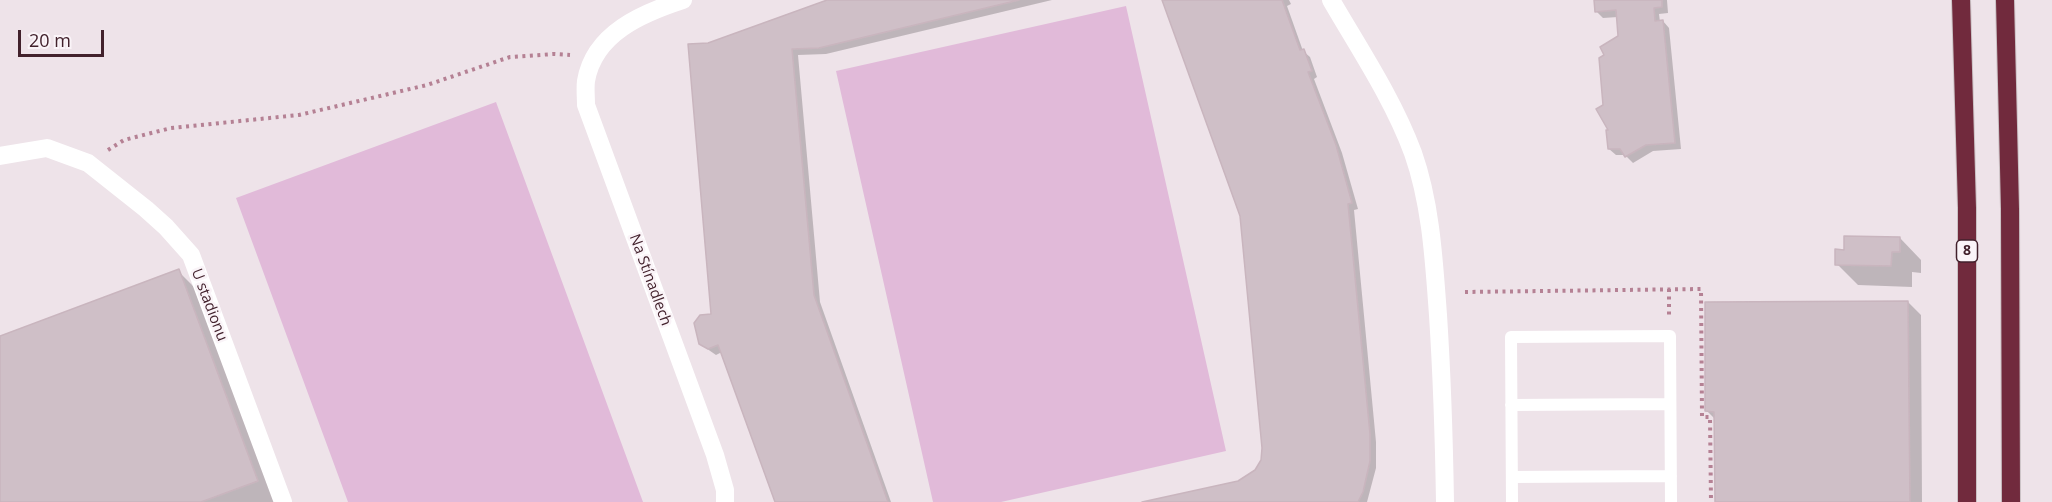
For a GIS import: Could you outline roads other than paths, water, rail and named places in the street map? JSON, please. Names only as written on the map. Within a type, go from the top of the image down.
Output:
[{"type":"highway","name":"8","points":[[1961,0],[1967,208],[1967,502]]},
{"type":"highway","points":[[2005,0],[2010,221],[2012,502]]},
{"type":"street","name":"Na Stínadlech","points":[[684,0],[652,10],[613,33],[594,58],[586,81],[586,105],[715,455],[725,490],[725,502]]},
{"type":"street","points":[[1331,0],[1398,120],[1413,153],[1420,176],[1432,245],[1436,291],[1444,425],[1445,502]]},
{"type":"street","name":"U stadionu","points":[[0,156],[47,148],[88,163],[147,209],[191,255],[283,502]]},
{"type":"lane","points":[[1512,502],[1511,338],[1670,336],[1671,502]]},
{"type":"lane","points":[[1511,405],[1670,404]]},
{"type":"lane","points":[[1512,477],[1671,476]]}]
